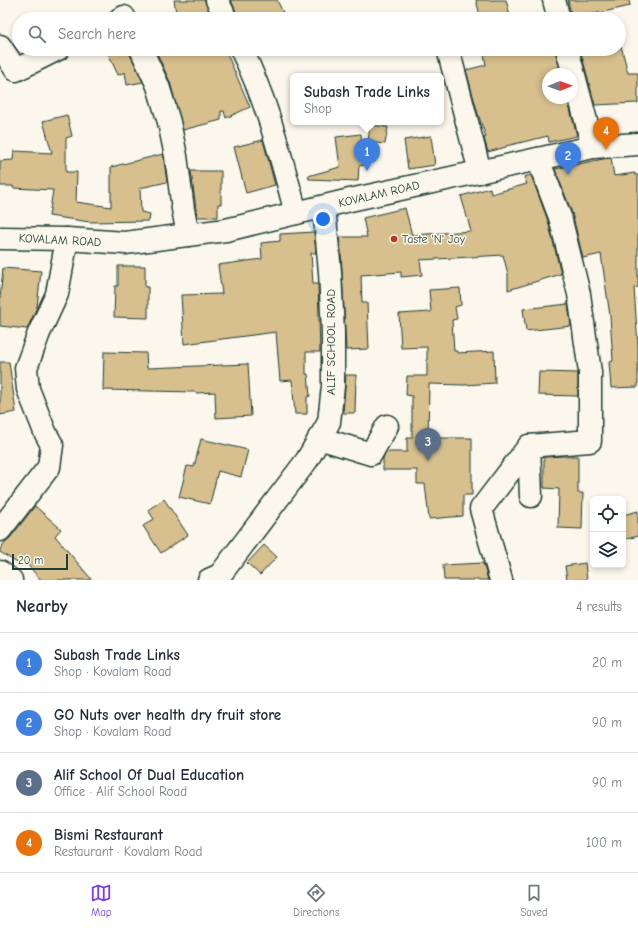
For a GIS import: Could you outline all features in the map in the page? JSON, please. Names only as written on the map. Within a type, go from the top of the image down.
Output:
[{"type":"street","points":[[217,0],[223,12]]},
{"type":"street","points":[[554,0],[557,12]]},
{"type":"street","points":[[0,46],[16,70],[44,56]]},
{"type":"street","points":[[144,56],[158,86],[169,122],[176,156],[188,235]]},
{"type":"street","points":[[245,56],[252,70],[277,145],[296,213]]},
{"type":"street","points":[[450,56],[480,172]]},
{"type":"street","points":[[569,56],[593,147]]},
{"type":"street","name":"KOVALAM ROAD","points":[[0,238],[67,239],[125,243],[226,230],[593,147],[638,144]]},
{"type":"street","points":[[501,580],[481,509],[529,446],[590,441],[590,372],[579,294],[560,217],[538,159]]},
{"type":"street","name":"ALIF SCHOOL ROAD","points":[[209,580],[220,575],[307,460],[329,422],[333,386],[333,332],[330,272],[324,207]]},
{"type":"street","points":[[0,530],[49,468],[52,445],[45,432],[28,389],[26,368],[39,333],[57,294],[67,239]]},
{"type":"street","points":[[319,438],[371,454],[387,426]]},
{"type":"street","points":[[529,446],[531,496]]},
{"type":"street","points":[[0,572],[11,580]]},
{"type":"building","points":[[174,0],[205,0],[209,12],[176,12]]},
{"type":"building","points":[[231,0],[277,0],[283,12],[236,12]]},
{"type":"building","points":[[476,0],[506,0],[509,12],[479,12]]},
{"type":"building","points":[[568,0],[629,0],[630,6],[603,12],[571,12]]},
{"type":"building","points":[[109,56],[131,56],[143,82],[127,85],[125,72],[118,75]]},
{"type":"building","points":[[158,56],[228,56],[250,107],[226,118],[224,111],[221,111],[221,120],[183,130],[170,82]]},
{"type":"building","points":[[484,56],[557,56],[560,68],[542,68],[542,104],[569,104],[577,136],[549,142],[548,136],[488,152],[484,138],[486,137],[466,70],[486,65]]},
{"type":"building","points":[[582,56],[624,56],[628,73],[638,73],[638,103],[595,105]]},
{"type":"building","points":[[67,115],[72,136],[66,138],[66,172],[77,172],[76,202],[111,207],[111,167],[163,154],[167,182],[140,188],[141,212],[150,214],[149,221],[90,222],[49,216],[53,190],[0,186],[0,161],[13,160],[14,151],[52,153],[43,121]]},
{"type":"building","points":[[370,125],[388,127],[385,144],[368,142]]},
{"type":"building","points":[[361,134],[364,165],[359,166],[358,181],[309,179],[308,176],[340,167],[336,137]]},
{"type":"building","points":[[431,136],[435,165],[408,169],[404,140]]},
{"type":"building","points":[[263,140],[275,185],[246,193],[234,147]]},
{"type":"building","points":[[611,158],[614,176],[635,173],[635,175],[638,175],[638,287],[634,288],[638,346],[638,387],[611,388],[609,362],[613,361],[610,316],[601,254],[583,258],[572,213],[555,169]]},
{"type":"building","points":[[191,171],[221,171],[221,204],[218,204],[218,217],[197,217]]},
{"type":"building","points":[[531,175],[548,221],[561,274],[508,290],[508,274],[503,255],[420,260],[422,275],[401,277],[401,272],[361,275],[362,303],[367,303],[369,349],[346,350],[339,237],[367,237],[363,218],[405,208],[412,235],[471,231],[461,196],[490,188],[491,194],[527,184],[524,177]]},
{"type":"building","points":[[314,232],[316,253],[311,253],[313,284],[318,284],[320,352],[306,352],[306,374],[308,374],[310,396],[307,397],[307,414],[295,414],[292,380],[280,381],[276,332],[184,344],[181,295],[222,294],[218,265],[262,259],[261,243],[280,241],[280,234]]},
{"type":"building","points":[[118,266],[145,266],[145,287],[148,287],[148,318],[114,317],[115,286],[118,286]]},
{"type":"building","points":[[3,268],[41,271],[37,307],[27,329],[0,326],[0,299]]},
{"type":"building","points":[[460,288],[461,305],[455,307],[457,319],[452,320],[454,351],[457,351],[457,353],[494,351],[495,383],[464,385],[429,384],[428,438],[472,438],[472,495],[463,495],[463,516],[429,519],[425,484],[417,484],[417,470],[383,470],[383,458],[386,452],[407,452],[407,438],[412,438],[412,396],[406,395],[407,376],[427,376],[427,347],[401,348],[399,314],[431,312],[429,290]]},
{"type":"building","points":[[568,304],[571,326],[526,331],[523,309]]},
{"type":"building","points":[[104,352],[146,353],[147,368],[248,364],[251,416],[216,418],[215,392],[196,393],[103,390]]},
{"type":"building","points":[[0,362],[9,362],[16,412],[0,415]]},
{"type":"building","points":[[539,372],[578,373],[578,396],[538,395]]},
{"type":"building","points":[[346,375],[356,375],[355,413],[343,413]]},
{"type":"building","points":[[201,439],[248,450],[241,477],[218,471],[210,504],[179,497],[187,466],[194,467]]},
{"type":"building","points":[[578,456],[578,493],[583,493],[582,529],[558,528],[559,489],[544,488],[544,457]]},
{"type":"building","points":[[164,499],[188,535],[161,553],[143,526],[154,519],[148,510]]},
{"type":"building","points":[[35,506],[61,529],[55,536],[92,580],[41,580],[25,562],[22,566],[0,552],[0,549],[5,542],[10,538]]},
{"type":"building","points":[[638,511],[638,536],[626,539],[626,532],[626,514]]},
{"type":"building","points":[[264,545],[277,557],[260,575],[247,563]]},
{"type":"building","points":[[483,563],[488,580],[444,580],[443,565]]},
{"type":"building","points":[[585,563],[587,580],[567,580],[565,566]]},
{"type":"place","name":"Bismi Restaurant","points":[[606,150]]},
{"type":"place","name":"Subash Trade Links","points":[[367,171]]},
{"type":"place","name":"GO Nuts over health dry fruit store","points":[[568,175]]},
{"type":"place","name":"Taste 'N' Joy","points":[[394,239]]},
{"type":"place","name":"Alif School Of Dual Education","points":[[428,461]]}]
